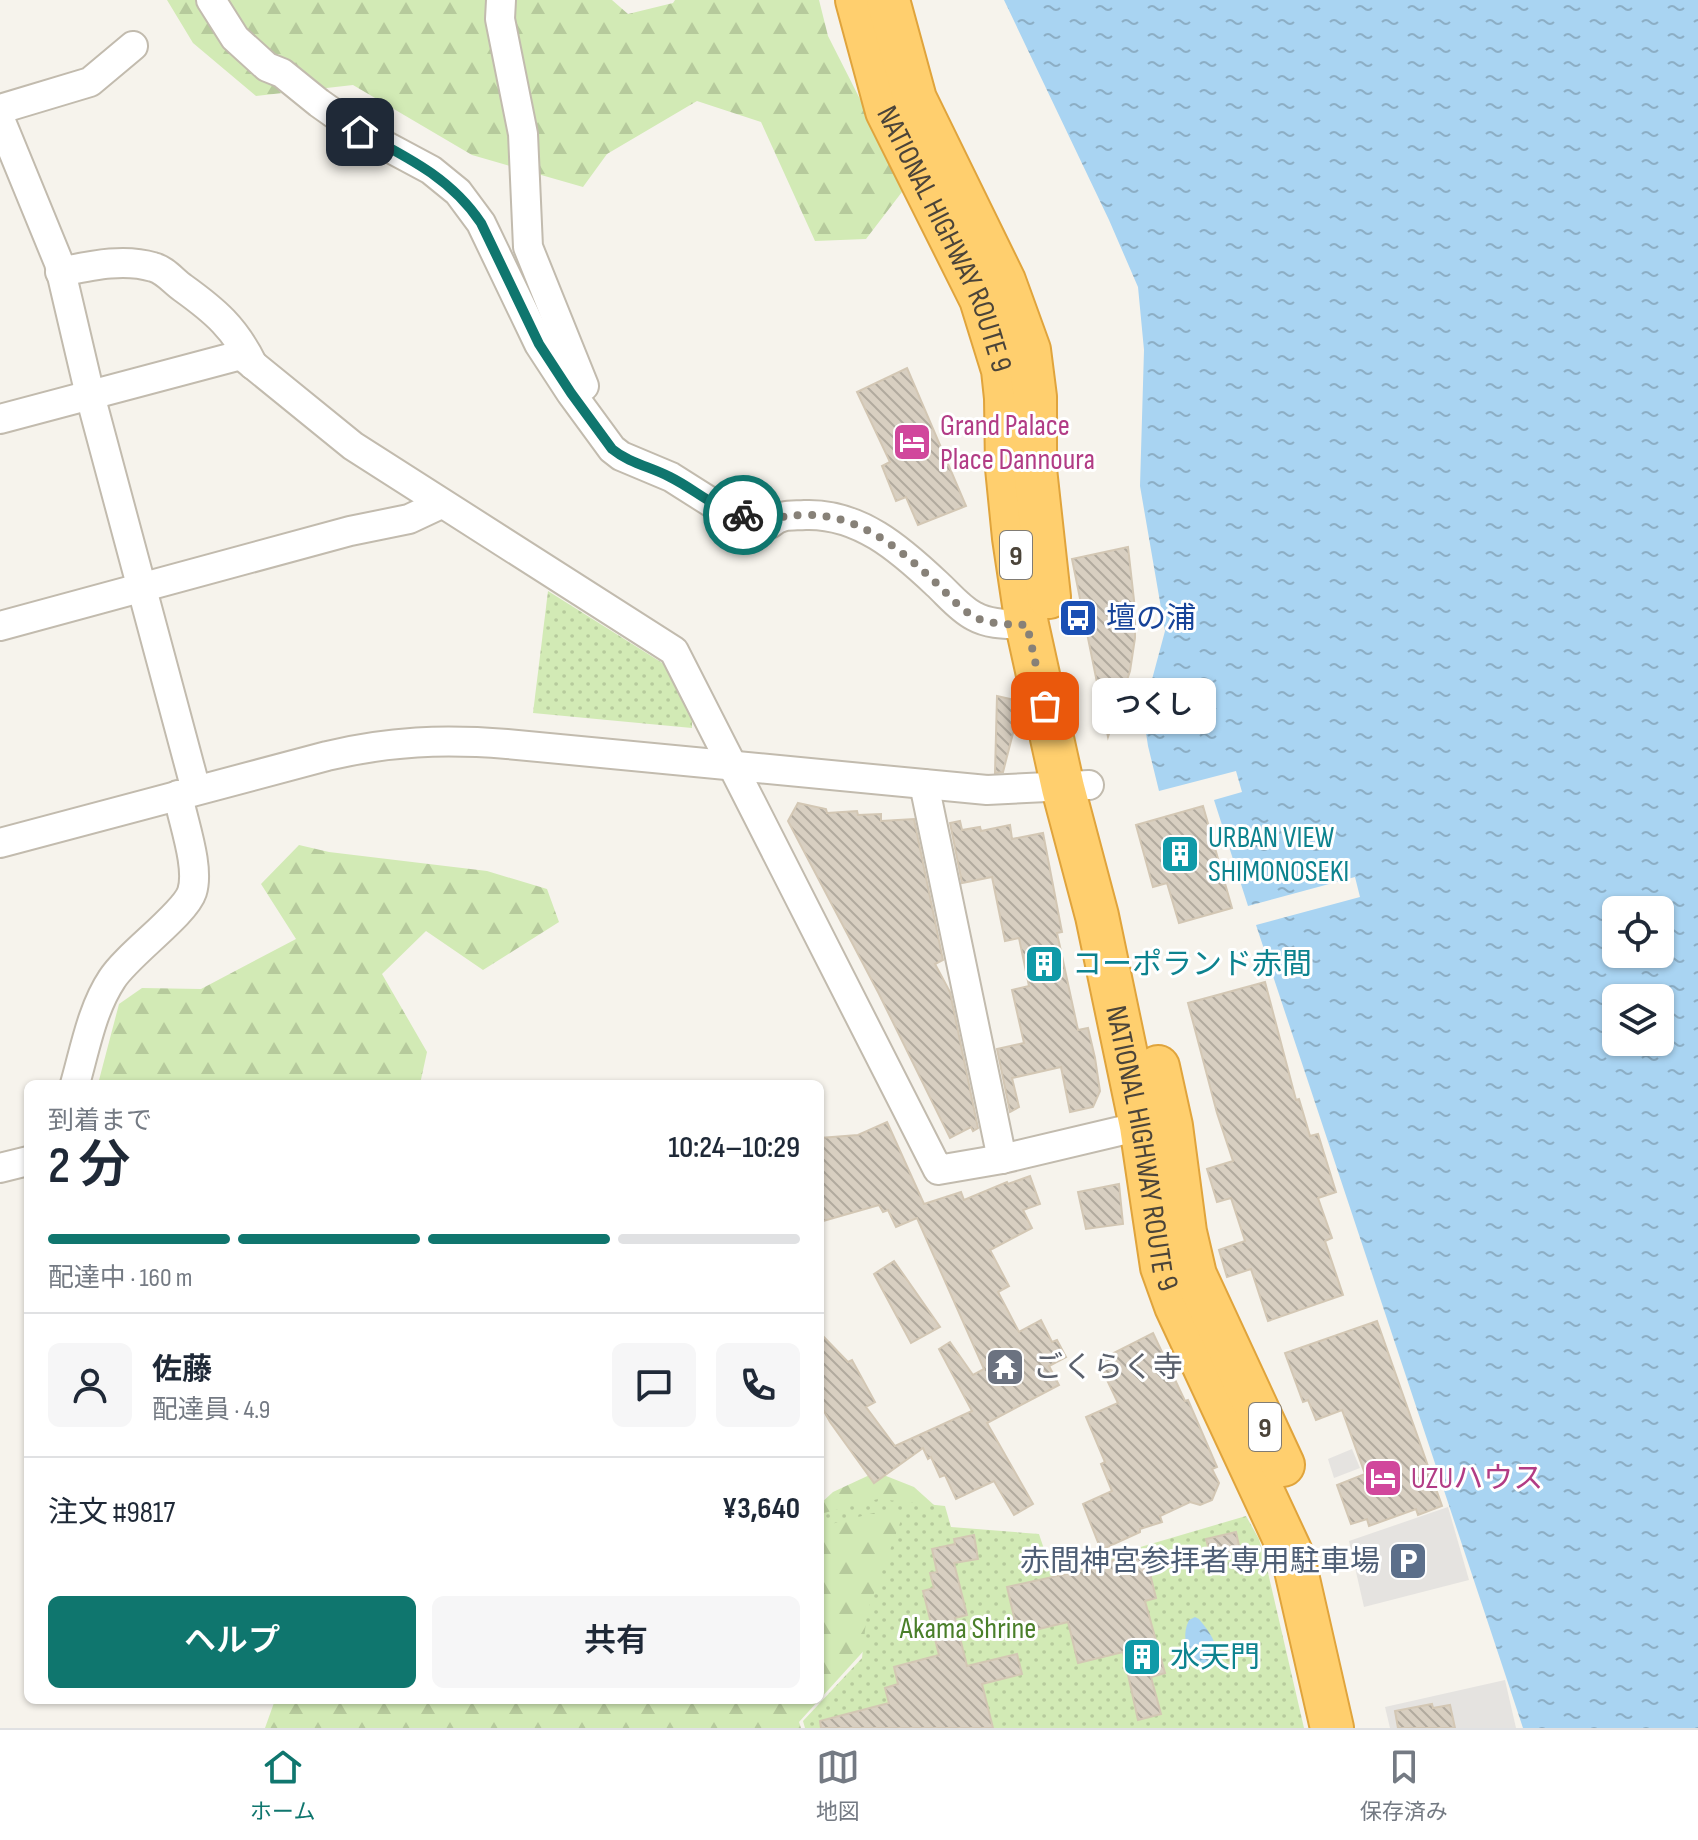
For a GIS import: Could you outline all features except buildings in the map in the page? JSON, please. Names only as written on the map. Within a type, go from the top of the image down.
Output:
[{"type":"highway","name":"NATIONAL HIGHWAY ROUTE 9","points":[[857,0],[887,111],[981,299],[992,328],[1003,370],[1007,468],[1027,625],[1076,786]]},
{"type":"highway","name":"NATIONAL HIGHWAY ROUTE 9","points":[[888,0],[915,99],[1004,281],[1029,350],[1036,427],[1035,469],[1052,624],[1097,916],[1195,1275],[1321,1552],[1361,1728]]},
{"type":"highway","name":"NATIONAL HIGHWAY ROUTE 9","points":[[1156,1126],[1162,1267],[1176,1306],[1293,1557],[1332,1728]]},
{"type":"street","points":[[211,0],[235,38],[267,67],[282,73],[360,132],[431,170],[458,192],[481,223],[539,344],[571,393],[612,449],[621,456],[671,477],[705,501],[731,512],[771,523],[778,516],[812,515],[862,527],[887,541],[973,616],[998,624],[1027,625]]},
{"type":"street","points":[[501,0],[500,19],[523,134],[528,247],[584,386],[571,393]]},
{"type":"street","points":[[0,109],[90,82],[133,46]]},
{"type":"street","points":[[0,119],[60,272],[142,588],[187,793],[194,860],[192,893],[113,977],[101,999],[76,1080]]},
{"type":"street","points":[[60,272],[129,263],[161,270],[206,303],[230,326],[242,341],[253,365]]},
{"type":"street","points":[[0,419],[241,355],[353,446],[674,651],[938,1170],[1156,1126]]},
{"type":"street","points":[[0,626],[350,531],[409,519],[441,504]]},
{"type":"street","points":[[0,843],[371,745],[436,740],[987,790],[1076,786]]},
{"type":"street","points":[[924,784],[1002,1159]]},
{"type":"street","points":[[0,1168],[24,1162]]},
{"type":"green space","points":[[167,0],[612,0],[628,14],[675,0],[819,0],[828,36],[905,188],[866,239],[815,241],[761,122],[697,101],[607,154],[583,187],[472,155],[353,85],[256,96],[193,43]]},
{"type":"green space","points":[[548,591],[664,664],[692,720],[692,728],[533,713]]},
{"type":"green space","points":[[299,845],[329,852],[487,871],[547,889],[559,922],[483,970],[426,931],[382,974],[427,1052],[421,1080],[99,1080],[119,1004],[142,988],[201,989],[296,939],[261,884]]},
{"type":"green space","points":[[876,1472],[914,1487],[944,1514],[908,1602],[824,1695],[824,1500],[833,1492]]},
{"type":"green space","name":"Akama Shrine","points":[[878,1499],[945,1506],[951,1527],[1039,1534],[1052,1573],[1246,1516],[1259,1539],[1266,1564],[1304,1728],[805,1728],[803,1721],[819,1704],[824,1704],[824,1699],[862,1658],[867,1612],[903,1515],[881,1511],[824,1526],[824,1513]]},
{"type":"green space","points":[[274,1704],[815,1704],[799,1722],[801,1728],[265,1728]]},
{"type":"shaded area","points":[[1352,1449],[1360,1468],[1334,1478],[1328,1459]]},
{"type":"shaded area","name":"赤間神宮参拝者専用駐車場","points":[[1448,1507],[1469,1580],[1364,1607],[1349,1541]]},
{"type":"shaded area","points":[[1505,1680],[1516,1728],[1390,1728],[1385,1707]]},
{"type":"water","points":[[1004,0],[1698,0],[1698,1728],[1523,1728],[1256,925],[1360,897],[1355,877],[1248,906],[1214,800],[1242,792],[1236,771],[1159,791],[1143,713],[1165,631],[1140,486],[1144,350],[1138,287]]},
{"type":"water","points":[[1195,1617],[1211,1635],[1216,1647],[1210,1665],[1191,1660],[1186,1630],[1189,1620]]},
{"type":"way so far","points":[[743,515],[771,523],[778,516],[812,515],[852,523],[887,541],[973,616],[998,624],[1027,625],[1045,706]]},
{"type":"place","name":"Grand Palace Place Dannoura","points":[[912,442]]},
{"type":"place","name":"壇の浦","points":[[1078,618]]},
{"type":"place","name":"つくし","points":[[1045,706]]},
{"type":"place","name":"URBAN VIEW SHIMONOSEKI","points":[[1180,854]]},
{"type":"place","name":"コーポランド赤間","points":[[1044,964]]},
{"type":"place","name":"ごくらく寺","points":[[1005,1367]]},
{"type":"place","name":"UZUハウス","points":[[1383,1478]]},
{"type":"place","name":"赤間神宮参拝者専用駐車場","points":[[1408,1561]]},
{"type":"place","name":"水天門","points":[[1142,1657]]},
{"type":"route","points":[[360,132],[431,170],[458,192],[481,223],[539,344],[612,449],[621,456],[671,477],[705,501],[743,515]]}]
